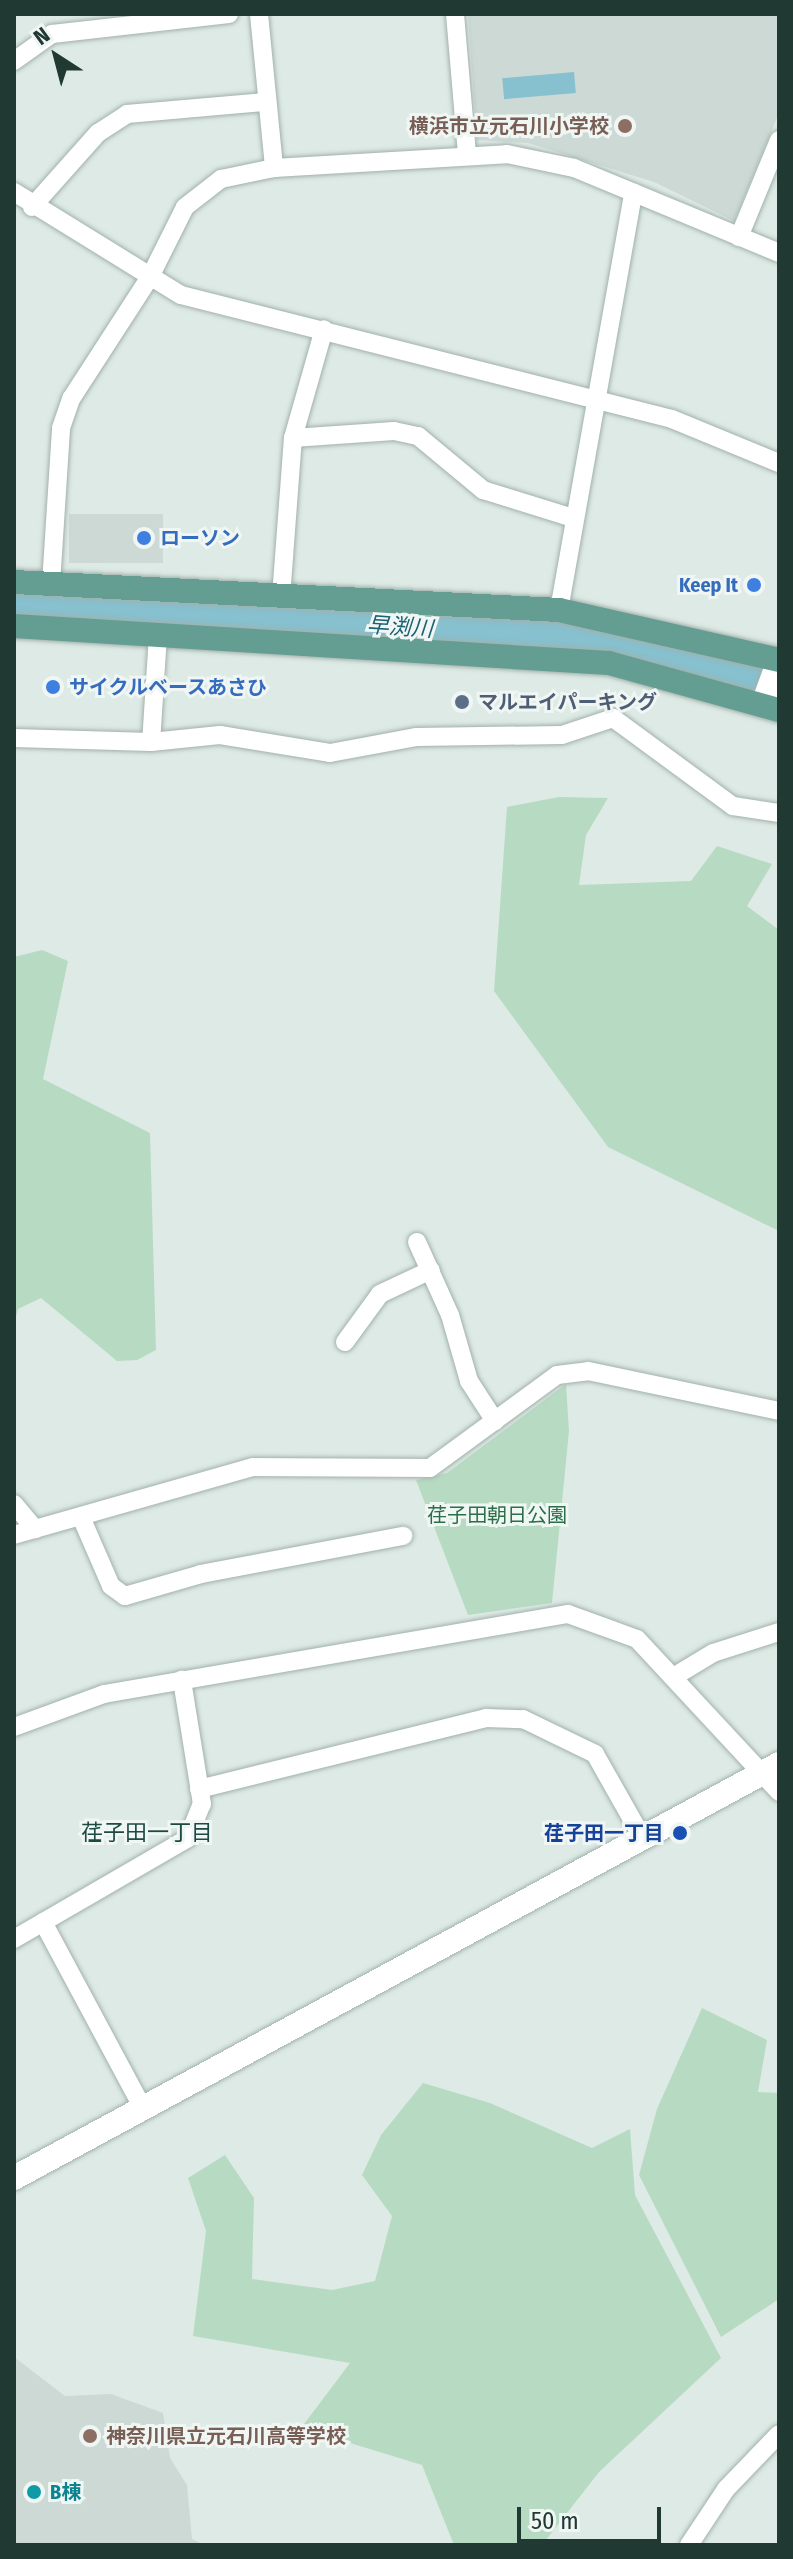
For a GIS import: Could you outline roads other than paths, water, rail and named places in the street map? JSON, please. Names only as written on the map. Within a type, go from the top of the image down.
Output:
[{"type":"main road","points":[[14,582],[559,610],[774,683]]},
{"type":"main road","points":[[14,626],[609,663],[774,683]]},
{"type":"street","points":[[47,14],[52,34]]},
{"type":"street","points":[[14,61],[52,34],[229,14]]},
{"type":"street","points":[[259,14],[265,102],[274,168]]},
{"type":"street","points":[[455,14],[467,154]]},
{"type":"street","points":[[32,207],[98,133],[127,114],[265,102]]},
{"type":"street","points":[[739,237],[779,140]]},
{"type":"street","points":[[51,584],[61,428],[71,399],[150,277],[185,207],[202,190],[274,168],[507,154],[574,168],[779,253]]},
{"type":"street","points":[[14,192],[32,207],[150,277],[204,303],[324,329],[672,419],[779,463]]},
{"type":"street","points":[[559,610],[573,518],[600,399],[633,193]]},
{"type":"street","points":[[281,597],[293,438],[324,329]]},
{"type":"street","points":[[293,438],[394,431],[418,436],[483,490],[573,518]]},
{"type":"street","points":[[151,742],[158,635]]},
{"type":"street","points":[[14,738],[151,742],[231,735],[330,753],[416,737],[562,735],[613,718],[733,806],[779,813]]},
{"type":"street","points":[[417,1242],[431,1270],[469,1381],[495,1421]]},
{"type":"street","points":[[345,1342],[380,1294],[431,1270]]},
{"type":"street","points":[[14,1535],[253,1467],[430,1468],[557,1375],[588,1371],[779,1411]]},
{"type":"street","points":[[14,1504],[35,1529]]},
{"type":"street","points":[[81,1517],[111,1586],[125,1596],[403,1536]]},
{"type":"street","points":[[14,1727],[104,1694],[568,1614],[637,1639],[770,1768],[779,1792]]},
{"type":"street","points":[[675,1676],[713,1653],[779,1632]]},
{"type":"street","points":[[14,1939],[188,1838],[200,1819],[199,1789],[182,1680]]},
{"type":"street","points":[[199,1789],[486,1718],[523,1719],[595,1754],[642,1837]]},
{"type":"street","points":[[14,2178],[141,2105],[770,1768]]},
{"type":"street","points":[[43,1922],[141,2105]]},
{"type":"street","points":[[689,2545],[726,2489],[779,2434]]},
{"type":"water","points":[[574,72],[576,93],[504,99],[502,78]]},
{"type":"waterway","name":"早渕川","points":[[14,601],[558,638],[648,652],[779,691]]},
{"type":"place","name":"横浜市立元石川小学校","points":[[625,126]]},
{"type":"place","name":"ローソン","points":[[144,538]]},
{"type":"place","name":"Keep It","points":[[754,585]]},
{"type":"place","name":"サイクルベースあさひ","points":[[53,687]]},
{"type":"place","name":"マルエイパーキング","points":[[462,702]]},
{"type":"place","name":"荏子田一丁目","points":[[680,1833]]},
{"type":"place","name":"神奈川県立元石川高等学校","points":[[90,2436]]},
{"type":"place","name":"B棟","points":[[34,2492]]},
{"type":"district","name":"荏子田一丁目","points":[[147,1833]]},
{"type":"park label","name":"荏子田朝日公園","points":[[497,1515]]}]
